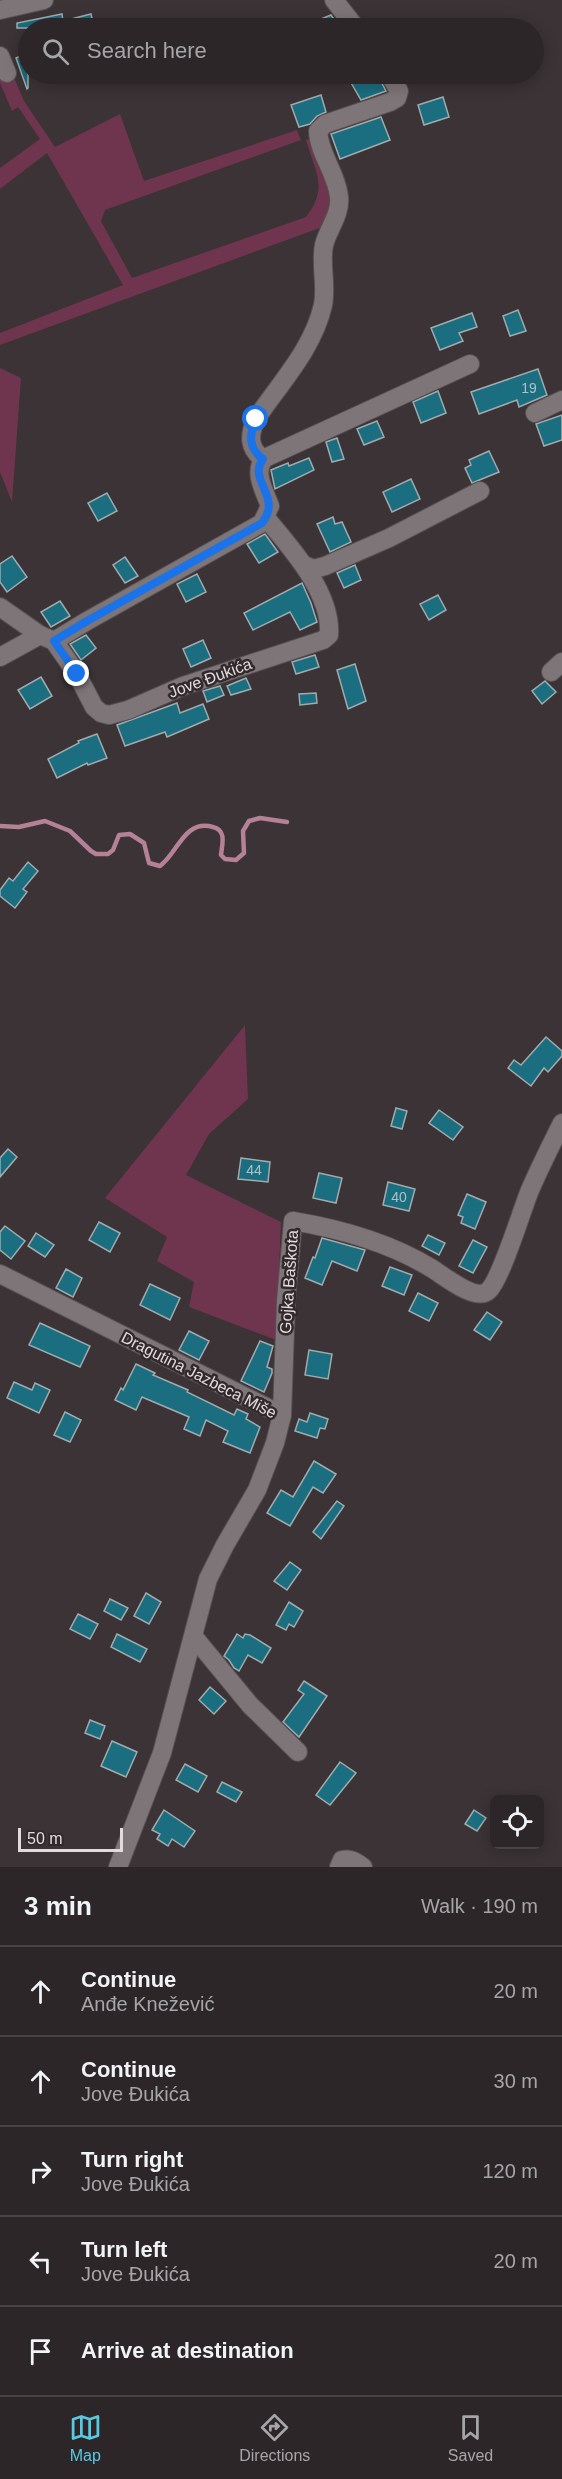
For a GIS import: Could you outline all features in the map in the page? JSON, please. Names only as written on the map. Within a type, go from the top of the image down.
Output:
[{"type":"street","points":[[0,10],[44,0]]},
{"type":"street","points":[[334,0],[348,18]]},
{"type":"street","points":[[263,459],[250,441],[251,430],[256,419],[306,347],[323,304],[324,246],[338,211],[340,199],[337,183],[319,140],[318,132],[325,124],[397,98],[399,91],[395,84]]},
{"type":"street","points":[[0,657],[87,621],[262,523],[270,506],[259,475],[263,459],[412,388],[470,364]]},
{"type":"street","points":[[535,413],[562,400]]},
{"type":"street","points":[[304,565],[314,569],[325,566],[389,538],[480,491]]},
{"type":"street","name":"Jove Đukića","points":[[0,607],[47,638],[77,674],[94,707],[101,713],[116,714],[183,686],[329,635],[322,600],[304,565],[266,518]]},
{"type":"street","name":"Gojka Baškota","points":[[282,1415],[286,1301],[293,1221],[344,1232],[384,1245],[430,1267],[470,1292],[482,1294],[487,1292],[497,1276],[531,1189],[562,1123]]},
{"type":"street","name":"Dragutina Jazbeca Miše","points":[[0,1274],[282,1415],[275,1443],[257,1490],[208,1579],[162,1753],[118,1867]]},
{"type":"street","points":[[194,1637],[250,1705],[298,1752]]},
{"type":"street","points":[[339,1867],[342,1860],[346,1859],[354,1860],[363,1867]]},
{"type":"shaded area","points":[[4,54],[24,101],[55,147],[120,114],[144,181],[297,130],[301,140],[105,210],[101,221],[132,278],[306,217],[317,197],[318,180],[306,140],[316,137],[336,192],[328,225],[0,345],[0,333],[123,285],[47,153],[0,189],[0,168],[40,139],[18,107],[12,111],[0,83],[0,57]]},
{"type":"shaded area","points":[[0,368],[21,378],[12,502],[0,472]]},
{"type":"shaded area","points":[[245,1025],[248,1099],[209,1134],[186,1175],[281,1222],[276,1340],[189,1307],[194,1282],[157,1261],[167,1237],[105,1198]]},
{"type":"building","points":[[62,14],[63,18],[42,18]]},
{"type":"building","points":[[91,14],[92,18],[75,18]]},
{"type":"building","points":[[352,84],[382,84],[386,91],[361,100]]},
{"type":"building","points":[[321,95],[326,112],[317,116],[310,124],[299,127],[291,105]]},
{"type":"building","points":[[443,97],[449,117],[424,125],[418,105]]},
{"type":"building","points":[[381,117],[390,140],[340,159],[331,134]]},
{"type":"building","points":[[518,310],[526,331],[510,336],[503,316]]},
{"type":"building","points":[[472,313],[477,327],[459,333],[463,341],[440,350],[431,328]]},
{"type":"building","points":[[538,369],[547,395],[519,407],[517,400],[479,414],[471,392]]},
{"type":"building","points":[[438,391],[446,413],[421,423],[413,402]]},
{"type":"building","points":[[562,415],[562,440],[544,446],[536,424]]},
{"type":"building","points":[[377,421],[384,437],[364,445],[357,429]]},
{"type":"building","points":[[337,438],[344,459],[332,462],[326,442]]},
{"type":"building","points":[[489,451],[499,472],[472,483],[465,468],[471,465],[469,460]]},
{"type":"building","points":[[309,458],[314,470],[275,489],[271,470]]},
{"type":"building","points":[[411,479],[420,499],[392,512],[383,492]]},
{"type":"building","points":[[107,493],[117,511],[98,521],[88,503]]},
{"type":"building","points":[[333,517],[335,524],[342,522],[351,542],[330,552],[317,524]]},
{"type":"building","points":[[265,534],[278,552],[259,563],[247,544]]},
{"type":"building","points":[[12,556],[27,577],[7,592],[0,582],[0,564]]},
{"type":"building","points":[[125,557],[138,576],[125,583],[113,565]]},
{"type":"building","points":[[355,565],[361,580],[344,588],[337,573]]},
{"type":"building","points":[[197,574],[206,592],[186,602],[177,584]]},
{"type":"building","points":[[302,583],[317,622],[300,630],[290,612],[253,630],[244,613]]},
{"type":"building","points":[[438,595],[446,610],[429,620],[420,604]]},
{"type":"building","points":[[60,601],[70,616],[51,627],[41,612]]},
{"type":"building","points":[[86,635],[96,648],[81,660],[70,644]]},
{"type":"building","points":[[203,640],[211,658],[191,667],[183,649]]},
{"type":"building","points":[[315,655],[319,667],[296,674],[292,662]]},
{"type":"building","points":[[355,664],[366,701],[348,709],[337,670]]},
{"type":"building","points":[[41,677],[52,696],[30,709],[18,690]]},
{"type":"building","points":[[246,678],[251,689],[231,695],[227,686]]},
{"type":"building","points":[[545,681],[556,692],[542,704],[532,691]]},
{"type":"building","points":[[220,686],[224,695],[207,702],[203,691]]},
{"type":"building","points":[[316,693],[317,703],[300,705],[299,694]]},
{"type":"building","points":[[177,703],[180,713],[203,704],[209,719],[167,737],[165,732],[125,746],[117,725]]},
{"type":"building","points":[[97,734],[107,758],[88,765],[87,763],[57,778],[48,759],[79,743],[78,741]]},
{"type":"building","points":[[28,862],[38,871],[23,889],[27,892],[15,908],[0,896],[0,890],[9,878],[13,881]]},
{"type":"building","points":[[546,1037],[562,1051],[562,1056],[548,1072],[544,1068],[531,1086],[508,1068],[514,1060],[521,1065]]},
{"type":"building","points":[[396,1108],[407,1111],[402,1129],[391,1126]]},
{"type":"building","points":[[439,1110],[463,1127],[453,1140],[429,1123]]},
{"type":"building","points":[[8,1149],[17,1157],[0,1177],[0,1158]]},
{"type":"building","points":[[241,1158],[270,1162],[268,1182],[238,1179]]},
{"type":"building","points":[[319,1173],[342,1178],[336,1203],[313,1198]]},
{"type":"building","points":[[388,1182],[415,1189],[409,1211],[383,1205]]},
{"type":"building","points":[[467,1194],[486,1202],[475,1229],[461,1223],[463,1217],[458,1215]]},
{"type":"building","points":[[99,1222],[120,1233],[110,1252],[89,1240]]},
{"type":"building","points":[[5,1226],[25,1241],[11,1259],[0,1250],[0,1232]]},
{"type":"building","points":[[36,1233],[54,1245],[45,1257],[28,1246]]},
{"type":"building","points":[[428,1235],[445,1243],[439,1255],[422,1246]]},
{"type":"building","points":[[322,1238],[365,1250],[357,1271],[332,1261],[322,1285],[305,1278]]},
{"type":"building","points":[[473,1240],[487,1247],[473,1273],[459,1266]]},
{"type":"building","points":[[390,1267],[412,1275],[404,1295],[382,1286]]},
{"type":"building","points":[[66,1269],[82,1278],[73,1297],[56,1288]]},
{"type":"building","points":[[150,1284],[180,1298],[170,1320],[140,1305]]},
{"type":"building","points":[[418,1293],[438,1303],[429,1321],[409,1311]]},
{"type":"building","points":[[487,1312],[502,1322],[490,1340],[474,1330]]},
{"type":"building","points":[[40,1323],[90,1346],[80,1367],[29,1345]]},
{"type":"building","points":[[189,1331],[209,1341],[199,1360],[179,1350]]},
{"type":"building","points":[[260,1341],[273,1346],[267,1367],[272,1369],[272,1373],[264,1392],[241,1381]]},
{"type":"building","points":[[309,1350],[332,1354],[328,1379],[305,1375]]},
{"type":"building","points":[[136,1364],[155,1373],[153,1375],[188,1390],[187,1392],[234,1415],[237,1409],[248,1414],[246,1419],[260,1427],[250,1453],[223,1442],[228,1431],[206,1420],[200,1436],[184,1429],[189,1417],[142,1397],[136,1410],[115,1400],[121,1388],[123,1390]]},
{"type":"building","points":[[14,1382],[32,1390],[35,1383],[50,1390],[39,1413],[7,1398]]},
{"type":"building","points":[[65,1412],[81,1420],[70,1442],[54,1435]]},
{"type":"building","points":[[310,1413],[328,1419],[325,1429],[320,1428],[317,1438],[295,1431],[299,1419],[307,1422]]},
{"type":"building","points":[[314,1461],[336,1474],[323,1493],[313,1487],[290,1526],[267,1513],[281,1490],[293,1497]]},
{"type":"building","points":[[337,1501],[344,1506],[321,1539],[313,1532]]},
{"type":"building","points":[[290,1562],[301,1570],[287,1590],[274,1581]]},
{"type":"building","points":[[146,1593],[161,1602],[149,1624],[134,1616]]},
{"type":"building","points":[[110,1599],[128,1608],[121,1620],[104,1611]]},
{"type":"building","points":[[289,1602],[303,1611],[294,1627],[289,1624],[286,1630],[276,1625]]},
{"type":"building","points":[[78,1614],[98,1624],[90,1639],[70,1629]]},
{"type":"building","points":[[117,1634],[147,1649],[140,1662],[111,1647]]},
{"type":"building","points":[[237,1634],[243,1638],[245,1634],[250,1635],[271,1648],[262,1663],[248,1655],[239,1671],[234,1668],[224,1656]]},
{"type":"building","points":[[304,1681],[327,1696],[299,1737],[283,1722],[304,1694],[298,1690]]},
{"type":"building","points":[[210,1687],[226,1701],[214,1714],[199,1700]]},
{"type":"building","points":[[90,1720],[105,1726],[100,1739],[85,1733]]},
{"type":"building","points":[[112,1741],[137,1752],[126,1777],[101,1766]]},
{"type":"building","points":[[340,1762],[356,1773],[330,1805],[316,1795]]},
{"type":"building","points":[[185,1764],[207,1776],[198,1792],[176,1780]]},
{"type":"building","points":[[222,1782],[242,1792],[236,1802],[217,1792]]},
{"type":"building","points":[[164,1810],[195,1831],[184,1847],[172,1839],[168,1846],[157,1839],[160,1834],[152,1830]]},
{"type":"building","points":[[474,1810],[486,1818],[477,1831],[465,1824]]},
{"type":"waterway","points":[[0,826],[19,827],[45,821],[70,831],[96,854],[108,854],[113,850],[119,835],[130,834],[144,843],[149,863],[160,866],[188,832],[195,828],[213,827],[220,831],[223,838],[221,855],[225,859],[236,860],[244,853],[243,831],[249,821],[260,818],[287,822]]},
{"type":"route","points":[[77,674],[54,641],[262,523],[266,518],[270,506],[259,475],[260,462],[263,459],[258,456],[250,441],[251,430],[256,419]]}]
